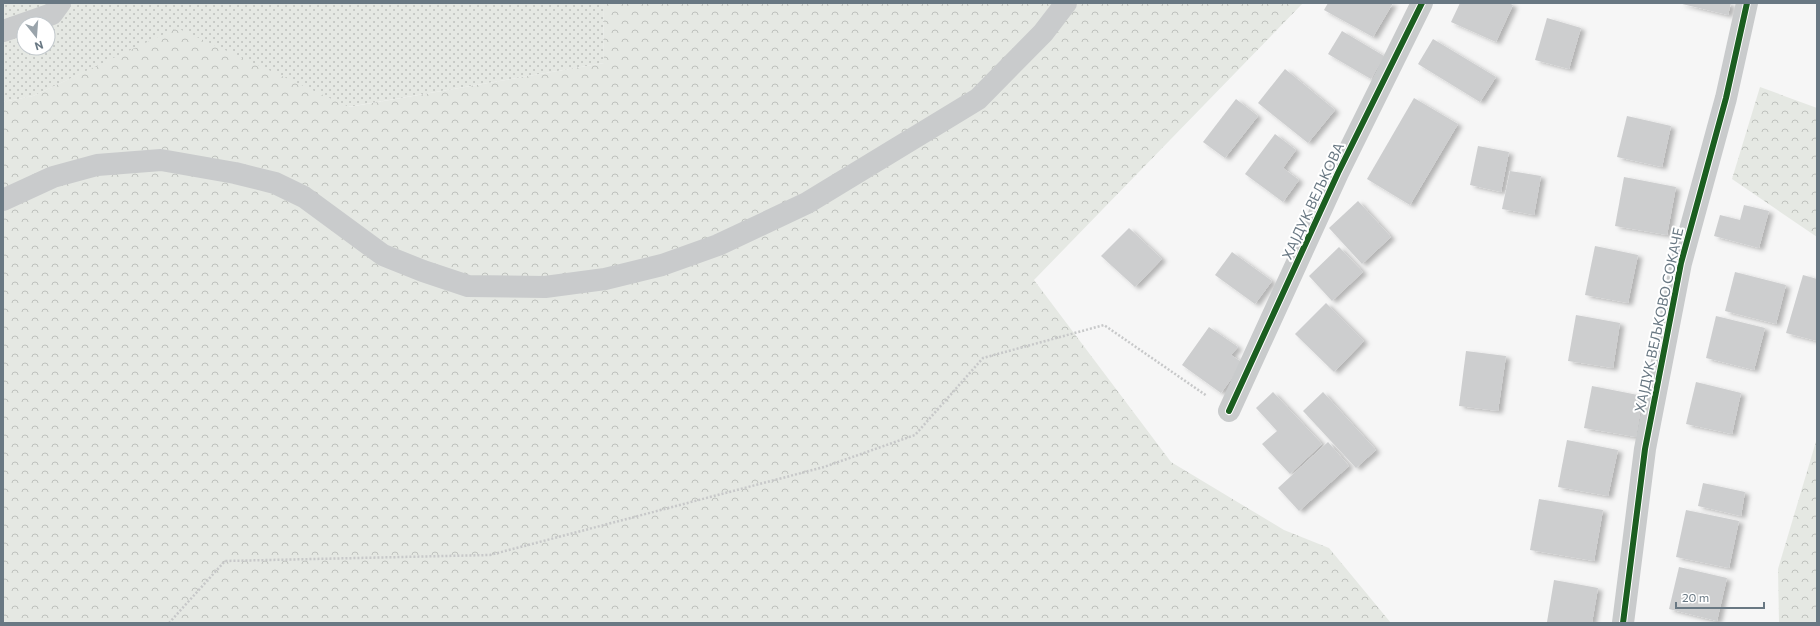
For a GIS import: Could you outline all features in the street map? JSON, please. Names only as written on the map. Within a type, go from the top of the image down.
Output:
[{"type":"street","points":[[3,31],[52,14],[60,3]]},
{"type":"street","points":[[3,200],[53,177],[97,165],[161,160],[235,172],[275,183],[304,197],[383,255],[422,271],[468,286],[545,287],[605,279],[662,265],[718,245],[807,203],[978,99],[1043,33],[1066,3]]},
{"type":"street","name":"ХАЈДУК ВЕЉКОВА","points":[[1229,412],[1338,173],[1422,3]]},
{"type":"street","name":"ХАЈДУК ВЕЉКОВО СОКАЧЕ","points":[[1623,623],[1645,449],[1681,263],[1726,98],[1747,3]]},
{"type":"path","points":[[169,623],[225,561],[490,555],[824,467],[915,435],[983,358],[1104,325],[1229,412]]},
{"type":"green space","points":[[3,3],[603,3],[604,63],[348,107],[177,29],[33,96],[3,102]]},
{"type":"green space","points":[[603,3],[1303,3],[1034,280],[1171,462],[1284,530],[1329,548],[1391,623],[3,623],[3,102],[33,96],[177,28],[349,107],[604,63]]},
{"type":"green space","points":[[1760,87],[1817,108],[1817,237],[1732,179]]},
{"type":"green space","points":[[1817,438],[1817,623],[1779,623],[1778,569]]},
{"type":"building","points":[[1328,3],[1393,3],[1373,37],[1324,10]]},
{"type":"building","points":[[1460,3],[1508,3],[1513,5],[1496,42],[1451,22]]},
{"type":"building","points":[[1678,3],[1731,3],[1728,15]]},
{"type":"building","points":[[1547,18],[1581,28],[1569,69],[1535,60]]},
{"type":"building","points":[[1342,31],[1384,56],[1371,79],[1328,54]]},
{"type":"building","points":[[1433,39],[1496,77],[1480,102],[1418,64]]},
{"type":"building","points":[[1285,69],[1335,110],[1308,143],[1258,103]]},
{"type":"building","points":[[1414,98],[1458,124],[1410,205],[1367,179]]},
{"type":"building","points":[[1236,99],[1258,116],[1225,158],[1203,142]]},
{"type":"building","points":[[1627,116],[1671,126],[1662,167],[1617,157]]},
{"type":"building","points":[[1275,134],[1296,150],[1283,168],[1299,180],[1283,202],[1245,174]]},
{"type":"building","points":[[1478,146],[1509,152],[1501,192],[1470,185]]},
{"type":"building","points":[[1510,171],[1541,176],[1534,215],[1502,209]]},
{"type":"building","points":[[1624,177],[1676,187],[1667,235],[1615,226]]},
{"type":"building","points":[[1358,201],[1391,237],[1362,264],[1329,228]]},
{"type":"building","points":[[1744,205],[1769,211],[1759,248],[1714,236],[1720,215],[1740,220]]},
{"type":"building","points":[[1129,228],[1162,259],[1135,287],[1101,256]]},
{"type":"building","points":[[1595,246],[1638,255],[1628,303],[1585,295]]},
{"type":"building","points":[[1339,247],[1363,272],[1332,301],[1309,276]]},
{"type":"building","points":[[1232,252],[1272,281],[1255,304],[1215,275]]},
{"type":"building","points":[[1735,272],[1786,285],[1776,324],[1725,311]]},
{"type":"building","points":[[1803,275],[1817,279],[1817,341],[1786,333]]},
{"type":"building","points":[[1326,303],[1364,341],[1334,372],[1295,334]]},
{"type":"building","points":[[1576,315],[1620,323],[1613,368],[1568,361]]},
{"type":"building","points":[[1716,316],[1765,328],[1754,370],[1706,358]]},
{"type":"building","points":[[1209,327],[1238,347],[1231,355],[1243,363],[1221,393],[1182,365]]},
{"type":"building","points":[[1466,351],[1506,356],[1498,411],[1459,406]]},
{"type":"building","points":[[1696,382],[1741,393],[1732,434],[1686,424]]},
{"type":"building","points":[[1592,386],[1643,396],[1636,437],[1584,428]]},
{"type":"building","points":[[1273,392],[1322,444],[1290,474],[1262,444],[1277,431],[1256,408]]},
{"type":"building","points":[[1323,392],[1376,450],[1356,468],[1303,411]]},
{"type":"building","points":[[1567,440],[1618,450],[1608,496],[1558,487]]},
{"type":"building","points":[[1328,442],[1349,466],[1299,511],[1278,488]]},
{"type":"building","points":[[1703,483],[1745,492],[1741,516],[1698,506]]},
{"type":"building","points":[[1539,499],[1603,510],[1594,561],[1530,550]]},
{"type":"building","points":[[1686,510],[1739,521],[1729,568],[1676,557]]},
{"type":"building","points":[[1679,567],[1727,578],[1717,621],[1669,609]]},
{"type":"building","points":[[1554,580],[1598,588],[1592,623],[1547,622]]},
{"type":"cycle path","points":[[1229,411],[1338,173],[1422,3]]},
{"type":"cycle path","points":[[1623,623],[1645,449],[1681,263],[1726,98],[1747,3]]}]
